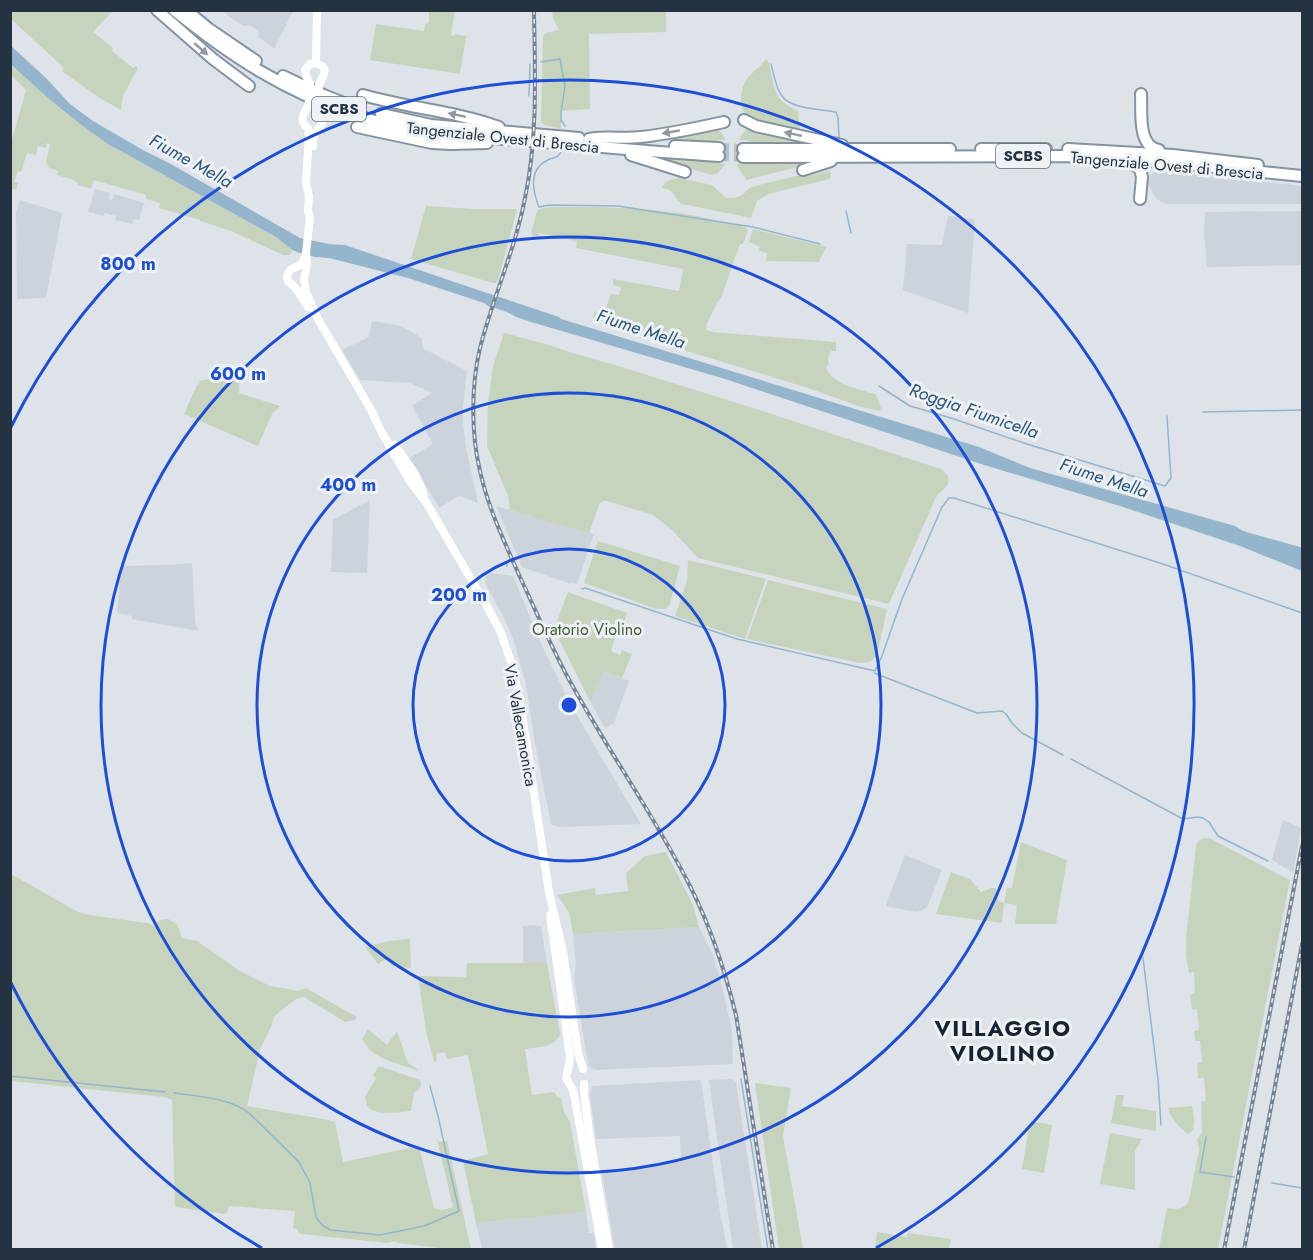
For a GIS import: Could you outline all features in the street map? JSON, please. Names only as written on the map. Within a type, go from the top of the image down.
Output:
[{"type":"highway","points":[[157,10],[213,59],[249,86]]},
{"type":"highway","name":"Tangenziale Ovest di Brescia","points":[[174,10],[205,36],[264,75],[320,102],[404,128],[530,141],[719,152]]},
{"type":"highway","name":"Tangenziale Ovest di Brescia","points":[[186,10],[238,50],[266,68],[346,104],[431,125],[513,132],[591,143]]},
{"type":"highway","points":[[1141,94],[1143,136],[1147,145],[1164,151],[1169,159],[1153,164],[1146,169],[1142,177]]},
{"type":"highway","points":[[363,95],[458,115],[513,132]]},
{"type":"highway","points":[[744,120],[756,126],[831,142],[866,146],[879,153]]},
{"type":"highway","points":[[685,172],[641,157],[605,152],[591,143],[604,136],[644,137],[724,122]]},
{"type":"highway","points":[[357,128],[432,143],[478,144],[530,141]]},
{"type":"highway","points":[[1102,150],[1117,147],[1130,148],[1143,136]]},
{"type":"highway","name":"Tangenziale Ovest di Brescia","points":[[879,153],[1012,148],[1102,150],[1302,176]]},
{"type":"highway","name":"Tangenziale Ovest di Brescia","points":[[743,153],[879,153],[1169,159],[1302,170]]},
{"type":"highway","points":[[803,170],[832,161],[866,161],[879,153]]},
{"type":"highway","points":[[1125,159],[1140,169],[1142,177],[1140,199]]},
{"type":"main road","points":[[316,63],[317,10]]},
{"type":"main road","points":[[315,83],[306,76],[305,70],[309,64],[316,63],[322,66],[323,77],[315,83],[313,107],[303,115],[302,120],[308,128],[318,128]]},
{"type":"main road","points":[[297,268],[304,260],[306,253],[310,221],[308,212],[313,142],[323,119],[313,107]]},
{"type":"main road","points":[[308,128],[306,184],[309,196]]},
{"type":"main road","points":[[305,277],[302,270],[297,268],[291,269],[287,276],[288,281],[293,285],[298,285],[305,277],[308,263],[306,253]]},
{"type":"main road","name":"Via Vallecamonica","points":[[305,277],[306,292],[318,320]]},
{"type":"main road","name":"Via Vallecamonica","points":[[293,285],[318,320],[501,633],[513,668],[522,714],[570,1057],[568,1070]]},
{"type":"main road","name":"Via Vallecamonica","points":[[549,896],[563,952],[578,1053],[583,1069]]},
{"type":"main road","points":[[602,1250],[579,1117],[574,1094],[566,1078],[568,1070],[575,1066],[583,1069],[587,1076],[584,1093],[609,1250]]},
{"type":"main road","points":[[570,1086],[576,1088],[584,1084]]},
{"type":"shaded area","points":[[222,11],[293,11],[274,49],[259,37],[258,30],[249,25],[243,26]]},
{"type":"shaded area","points":[[1161,169],[1161,171],[1302,186],[1302,204],[1167,204],[1158,200],[1148,183],[1151,174]]},
{"type":"shaded area","points":[[95,189],[110,193],[109,199],[112,200],[114,194],[144,203],[139,220],[134,219],[132,224],[115,220],[116,216],[105,213],[104,216],[88,212]]},
{"type":"shaded area","points":[[20,200],[62,213],[46,298],[17,299],[16,212]]},
{"type":"shaded area","points":[[1302,211],[1302,265],[1207,267],[1205,212]]},
{"type":"shaded area","points":[[948,216],[975,219],[968,313],[903,290],[907,244],[942,245]]},
{"type":"shaded area","points":[[372,321],[401,326],[422,338],[424,349],[467,371],[463,423],[478,503],[459,496],[439,508],[416,466],[413,466],[408,459],[433,444],[412,406],[432,393],[410,383],[360,380],[342,350],[369,337]]},
{"type":"shaded area","points":[[370,500],[367,573],[331,572],[333,520]]},
{"type":"shaded area","points":[[496,506],[594,534],[577,584],[522,567]]},
{"type":"shaded area","points":[[192,563],[195,622],[198,631],[132,619],[132,616],[117,613],[121,566]]},
{"type":"shaded area","points":[[490,573],[513,576],[542,646],[566,695],[641,824],[559,827],[551,824],[526,684],[514,641],[485,583]]},
{"type":"shaded area","points":[[603,671],[629,681],[614,723],[605,728],[591,703]]},
{"type":"shaded area","points":[[1283,820],[1301,828],[1293,873],[1272,860]]},
{"type":"shaded area","points":[[905,855],[942,870],[927,907],[917,912],[888,907],[886,904]]},
{"type":"shaded area","points":[[523,926],[541,926],[547,963],[523,963]]},
{"type":"shaded area","points":[[699,927],[713,955],[724,995],[732,1031],[733,1064],[595,1070],[590,1067],[574,978],[576,965],[573,934]]},
{"type":"shaded area","points":[[732,1079],[736,1083],[762,1249],[733,1249],[709,1080]]},
{"type":"shaded area","points":[[701,1080],[727,1249],[615,1249],[602,1173],[681,1162],[680,1136],[596,1139],[590,1094],[592,1086]]},
{"type":"shaded area","points":[[586,1212],[589,1233],[593,1233],[596,1249],[482,1249],[476,1223]]},
{"type":"green space","points":[[10,11],[113,11],[93,32],[133,68],[136,66],[138,68],[123,96],[121,110],[98,97],[62,71],[64,68],[11,19]]},
{"type":"green space","points":[[429,11],[455,11],[451,35],[467,36],[460,74],[370,60],[376,24],[424,31],[425,24],[429,23]]},
{"type":"green space","points":[[552,11],[666,11],[666,32],[589,34],[590,109],[561,111],[561,129],[544,125],[541,121],[543,36],[559,30]]},
{"type":"green space","points":[[766,59],[778,97],[798,111],[800,131],[754,121],[742,108],[741,96],[744,84]]},
{"type":"green space","points":[[11,64],[63,111],[108,144],[276,237],[292,250],[290,255],[283,255],[231,231],[159,208],[160,203],[146,199],[146,195],[94,180],[91,189],[79,185],[74,180],[57,175],[58,171],[49,168],[46,162],[50,144],[47,143],[46,148],[38,146],[36,155],[27,153],[21,172],[18,171],[14,182],[18,183],[16,190],[10,188],[11,143],[26,90],[11,75]]},
{"type":"green space","points":[[748,125],[820,143],[752,143],[739,140]]},
{"type":"green space","points":[[714,127],[726,140],[713,142],[655,139]]},
{"type":"green space","points":[[656,156],[712,160],[726,164],[718,173],[711,175],[656,158]]},
{"type":"green space","points":[[752,160],[818,162],[746,180],[737,164],[745,164]]},
{"type":"green space","points":[[831,172],[830,179],[768,194],[757,201],[751,218],[682,204],[670,191],[662,188],[669,180],[678,178],[712,185],[726,198],[735,198],[751,187],[795,176],[808,176]]},
{"type":"green space","points":[[426,206],[517,210],[498,280],[495,283],[411,259]]},
{"type":"green space","points":[[551,207],[652,210],[745,227],[748,230],[743,244],[740,244],[721,298],[706,326],[707,330],[836,342],[836,351],[831,351],[828,358],[829,363],[826,367],[828,373],[844,384],[876,394],[880,411],[861,407],[808,388],[667,345],[593,318],[594,311],[604,313],[611,294],[619,295],[621,288],[613,285],[613,279],[679,291],[683,269],[576,248],[577,241],[539,233],[537,238],[533,237],[531,233],[537,211]]},
{"type":"green space","points":[[753,229],[826,247],[819,262],[766,261],[767,253],[759,251],[760,247],[749,242]]},
{"type":"green space","points":[[504,333],[750,407],[941,469],[948,476],[948,482],[945,489],[937,495],[889,604],[698,558],[671,529],[653,515],[607,501],[600,503],[589,533],[510,510],[508,496],[487,446],[488,403],[493,366]]},
{"type":"green space","points":[[223,376],[240,376],[239,393],[280,406],[272,414],[258,446],[184,414],[199,381]]},
{"type":"green space","points":[[598,541],[680,566],[670,604],[666,609],[656,609],[584,583]]},
{"type":"green space","points":[[688,560],[766,579],[745,639],[675,616],[687,581]]},
{"type":"green space","points":[[768,580],[887,609],[877,656],[870,662],[860,663],[747,639]]},
{"type":"green space","name":"Oratorio Violino","points":[[568,592],[627,613],[620,636],[616,635],[611,651],[620,655],[622,650],[632,654],[622,678],[603,671],[591,703],[554,629]]},
{"type":"green space","points":[[1205,838],[1290,880],[1218,1249],[1159,1249],[1167,1208],[1177,1209],[1189,1201],[1199,1149],[1197,1140],[1202,1132],[1201,1102],[1206,1101],[1204,1078],[1198,1078],[1197,1064],[1202,1062],[1200,1041],[1195,1041],[1194,1031],[1199,1030],[1197,1009],[1192,1010],[1190,995],[1195,993],[1194,972],[1189,973],[1186,956],[1196,846],[1198,841]]},
{"type":"green space","points":[[1021,842],[1067,860],[1056,924],[1015,924],[1017,905],[1004,903],[1007,888],[1012,888]]},
{"type":"green space","points":[[666,852],[693,905],[699,927],[573,934],[569,912],[557,895],[595,888],[596,895],[628,891],[626,873],[645,856]]},
{"type":"green space","points":[[951,872],[970,879],[981,892],[996,888],[998,901],[1004,903],[1002,923],[936,914]]},
{"type":"green space","points":[[11,874],[78,912],[154,926],[160,920],[168,919],[177,924],[182,938],[197,941],[240,971],[270,986],[297,991],[306,988],[357,1017],[355,1020],[345,1022],[304,997],[296,999],[279,1012],[274,1017],[260,1050],[247,1106],[335,1122],[343,1162],[419,1146],[434,1208],[442,1210],[453,1207],[437,1139],[440,1142],[447,1141],[471,1249],[439,1248],[397,1243],[396,1241],[387,1243],[301,1234],[293,1228],[295,1211],[229,1206],[225,1214],[175,1207],[172,1100],[164,1097],[11,1081]]},
{"type":"green space","points":[[410,939],[411,968],[392,966],[385,959],[378,964],[365,947],[389,941]]},
{"type":"green space","points":[[467,963],[547,963],[560,1034],[558,1039],[550,1044],[525,1049],[532,1095],[554,1092],[557,1097],[561,1098],[564,1112],[570,1122],[586,1212],[476,1223],[463,1161],[488,1154],[468,1055],[447,1059],[445,1052],[436,1054],[437,1061],[434,1062],[426,1031],[418,976],[466,977]]},
{"type":"green space","points":[[368,1029],[387,1045],[397,1031],[408,1063],[418,1071],[387,1060],[371,1051],[362,1039]]},
{"type":"green space","points":[[379,1066],[420,1080],[421,1086],[414,1093],[411,1111],[380,1112],[368,1106],[365,1097],[376,1078],[373,1075]]},
{"type":"green space","points":[[755,1083],[791,1088],[783,1136],[803,1249],[779,1249]]},
{"type":"green space","points":[[1116,1095],[1124,1095],[1122,1106],[1156,1111],[1156,1131],[1111,1123]]},
{"type":"green space","points":[[1192,1106],[1194,1125],[1188,1134],[1173,1119],[1168,1108]]},
{"type":"green space","points":[[1030,1121],[1052,1125],[1044,1173],[1022,1169]]},
{"type":"green space","points":[[1110,1133],[1142,1139],[1135,1151],[1135,1190],[1100,1184]]},
{"type":"green space","points":[[877,1232],[907,1237],[908,1233],[951,1239],[949,1249],[875,1249]]},
{"type":"water","points":[[10,45],[70,104],[93,121],[300,238],[345,245],[493,295],[502,304],[558,318],[979,447],[1030,468],[1235,526],[1243,531],[1300,547],[1302,548],[1302,571],[1240,546],[1120,506],[981,464],[725,379],[531,322],[484,303],[408,278],[292,250],[276,237],[95,135],[11,64]]},
{"type":"waterway","name":"Roggia Fiumicella","points":[[541,62],[560,59],[565,86],[561,120],[565,126]]},
{"type":"waterway","name":"Roggia Fiumicella","points":[[529,96],[530,64]]},
{"type":"waterway","name":"Roggia Fiumicella","points":[[771,64],[778,89],[786,100],[799,106],[836,112],[839,138]]},
{"type":"waterway","name":"Roggia Fiumicella","points":[[562,151],[536,170],[534,188],[539,207],[550,205],[618,206],[753,227],[820,244]]},
{"type":"waterway","name":"Roggia Fiumicella","points":[[846,211],[851,233]]},
{"type":"waterway","name":"Fiume Mella","points":[[488,298],[557,321]]},
{"type":"waterway","name":"Roggia Fiumicella","points":[[879,386],[910,406],[1165,486],[1171,478],[1167,416]]},
{"type":"waterway","name":"Roggia Fiumicella","points":[[1203,412],[1302,410]]},
{"type":"waterway","points":[[582,589],[585,588],[737,639],[875,671],[902,599],[942,507],[949,498],[954,498],[1163,564],[1302,613]]},
{"type":"waterway","points":[[874,673],[977,713],[1002,711],[1022,733],[1063,755]]},
{"type":"waterway","points":[[1071,759],[1183,819],[1203,818],[1209,822],[1218,836],[1268,861]]},
{"type":"waterway","points":[[1143,958],[1158,1079],[1161,1125]]},
{"type":"waterway","points":[[10,1076],[165,1092]]},
{"type":"waterway","points":[[741,1079],[768,1250]]},
{"type":"waterway","points":[[430,1086],[459,1211]]},
{"type":"waterway","points":[[174,1093],[223,1101],[249,1113],[299,1162],[310,1183],[316,1217],[330,1230],[380,1235],[424,1226],[459,1211]]},
{"type":"waterway","points":[[1206,1137],[1200,1172],[1234,1177]]},
{"type":"waterway","points":[[1272,1183],[1302,1188]]},
{"type":"tunnel","points":[[719,148],[743,149]]},
{"type":"tunnel","points":[[719,156],[743,157]]},
{"type":"railway","points":[[534,10],[535,104],[529,175],[516,236],[485,329],[477,363],[473,410],[477,456],[483,485],[497,525],[554,650],[581,701],[677,861],[711,934],[736,1015],[773,1250]]},
{"type":"railway","points":[[1224,1250],[1302,846]]},
{"type":"railway","points":[[1244,1250],[1302,944]]},
{"type":"district","name":"VILLAGGIO VIOLINO","points":[[1003,1040]]}]
